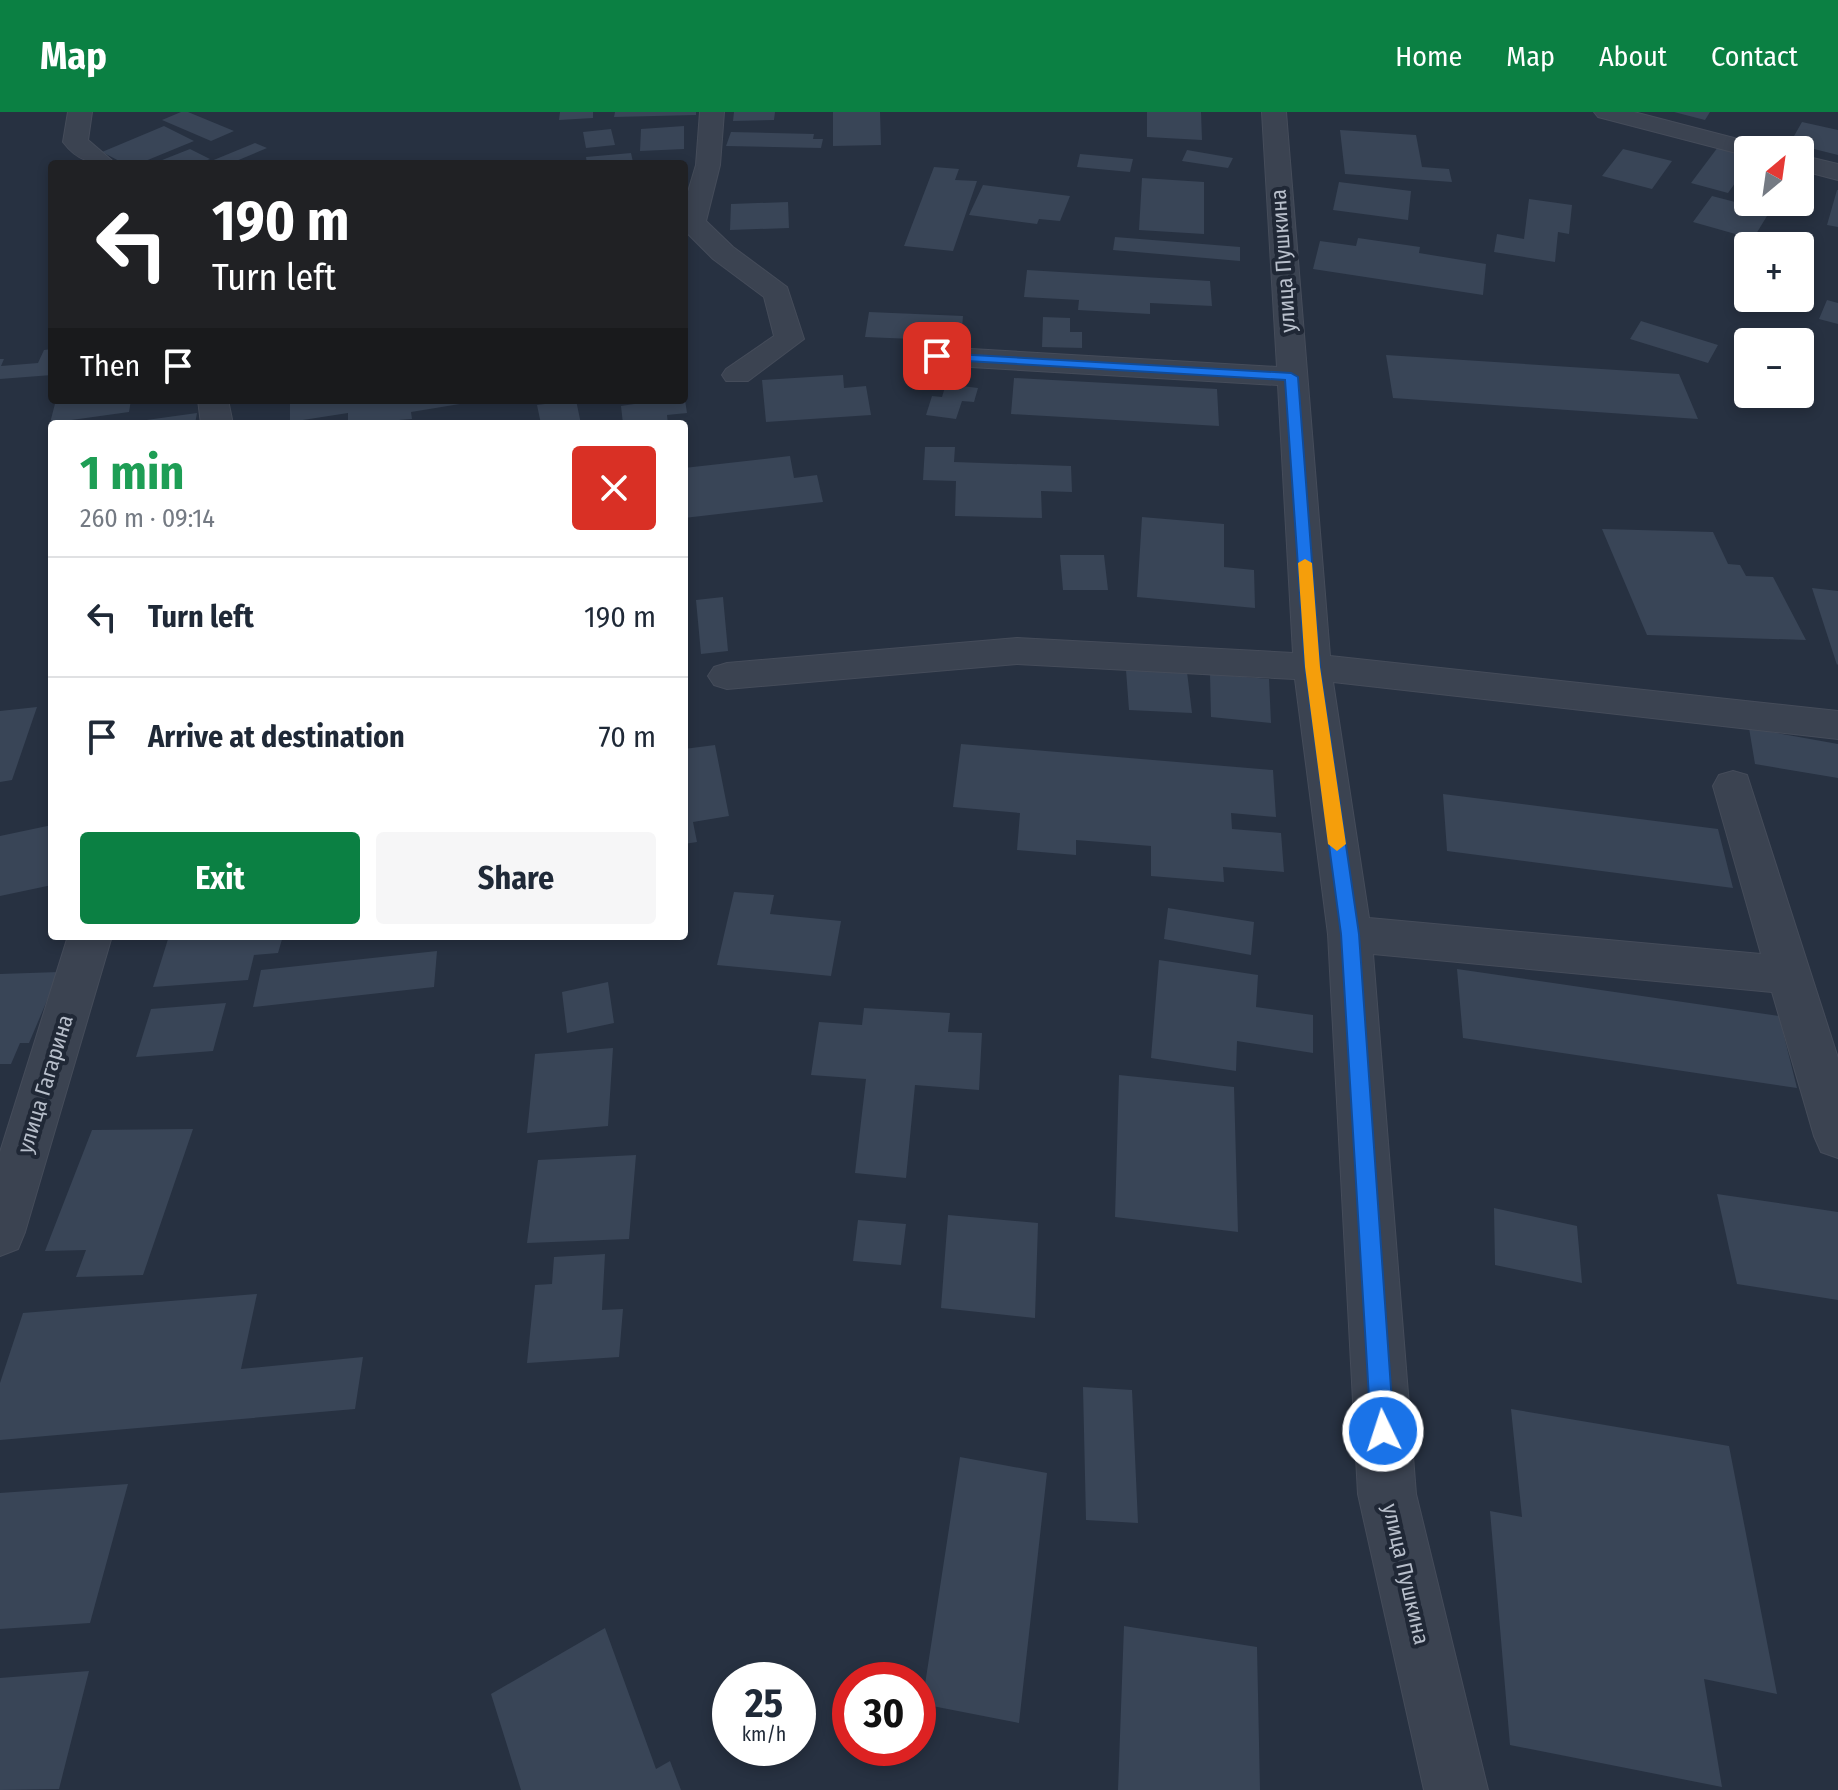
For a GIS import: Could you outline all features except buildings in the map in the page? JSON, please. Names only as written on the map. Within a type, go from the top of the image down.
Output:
[{"type":"street","points":[[80,112],[75,142],[99,160]]},
{"type":"street","points":[[712,112],[708,165],[692,223],[723,253],[777,293],[789,339],[737,375]]},
{"type":"street","name":"улица Пушкина","points":[[1274,112],[1312,667],[1350,934],[1387,1494],[1456,1790]]},
{"type":"street","points":[[1616,113],[1734,145]]},
{"type":"street","points":[[1814,166],[1838,172]]},
{"type":"street","points":[[937,356],[1291,377]]},
{"type":"street","points":[[727,676],[1017,651],[1312,667],[1627,699],[1838,725]]},
{"type":"street","points":[[1733,786],[1838,1136]]},
{"type":"street","points":[[1350,934],[1788,975]]},
{"type":"street","name":"улица Гагарина","points":[[0,1232],[89,940]]},
{"type":"slow traffic","points":[[1305,563],[1312,667],[1337,844]]},
{"type":"route","points":[[937,356],[1291,377],[1312,667],[1350,934],[1383,1431]]}]
